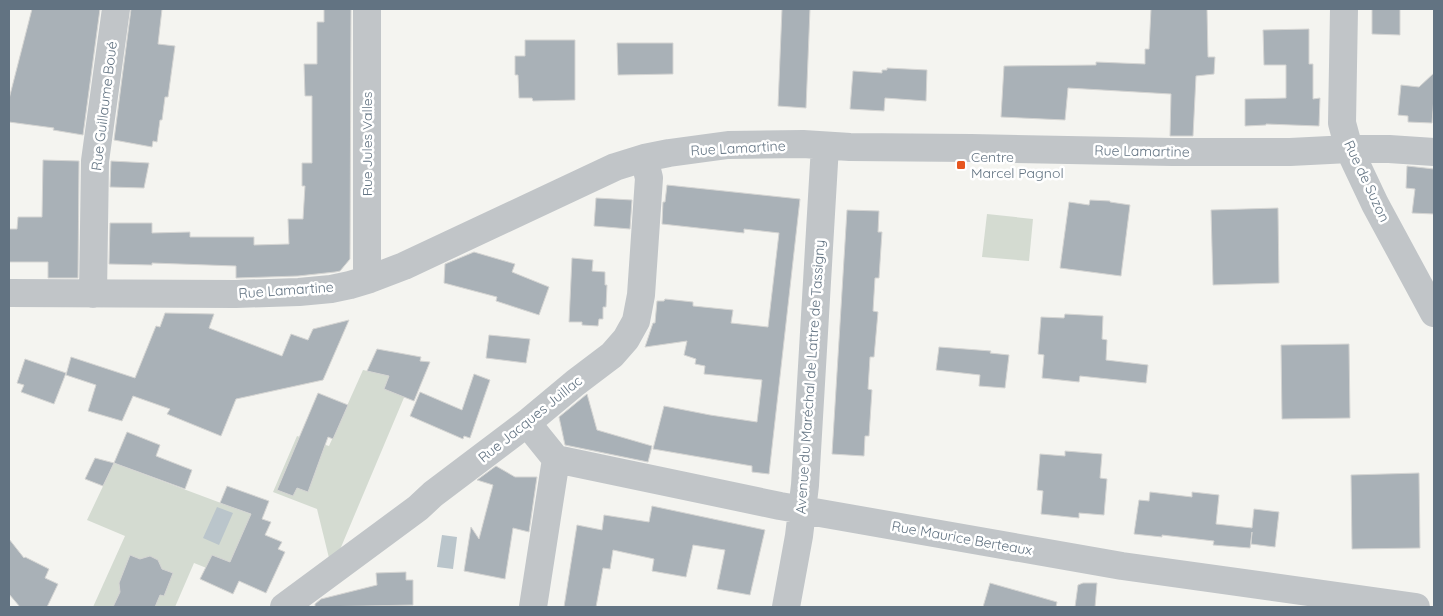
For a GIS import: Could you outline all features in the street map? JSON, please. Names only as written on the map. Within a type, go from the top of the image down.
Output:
[{"type":"street","name":"Rue Guillaume Boué","points":[[94,294],[95,160],[116,9]]},
{"type":"street","name":"Rue Jules Valles","points":[[367,9],[367,268],[370,279]]},
{"type":"street","name":"Rue de Suzon","points":[[1344,9],[1342,122],[1349,149],[1375,204],[1434,313]]},
{"type":"street","name":"Rue Lamartine","points":[[9,293],[236,294],[331,289],[370,279],[404,266],[615,167],[669,153],[728,145],[803,144],[850,147],[1172,152],[1290,152],[1349,149],[1434,152]]},
{"type":"street","name":"Avenue du Maréchal de Lattre de Tassigny","points":[[786,607],[802,510],[825,146]]},
{"type":"street","name":"Rue Jacques Juillac","points":[[284,607],[418,508],[433,494],[527,424],[575,383],[612,355],[626,339],[636,321],[641,295],[649,178],[644,158]]},
{"type":"street","points":[[527,424],[556,459],[533,607]]},
{"type":"street","name":"Rue Maurice Berteaux","points":[[556,459],[802,510],[1122,566],[1416,607]]},
{"type":"shaded area","points":[[987,214],[1033,219],[1029,261],[982,257]]},
{"type":"shaded area","points":[[363,370],[411,381],[339,552],[329,558],[317,509],[273,492],[297,436],[329,446]]},
{"type":"shaded area","points":[[114,463],[253,515],[239,581],[194,563],[175,607],[93,607],[125,536],[87,520]]},
{"type":"shaded area","points":[[217,507],[233,513],[219,545],[203,538]]},
{"type":"shaded area","points":[[442,535],[457,537],[453,569],[437,567]]},
{"type":"building","points":[[32,9],[100,9],[83,135],[53,130],[54,128],[9,122],[9,99]]},
{"type":"building","points":[[131,9],[162,9],[158,44],[175,46],[168,97],[165,97],[157,142],[153,141],[152,147],[114,140]]},
{"type":"building","points":[[324,9],[351,9],[350,259],[340,271],[298,276],[236,278],[236,266],[152,263],[152,265],[109,264],[110,223],[152,223],[152,233],[190,232],[190,237],[254,237],[254,245],[289,244],[288,219],[303,219],[305,186],[302,186],[302,163],[312,163],[312,96],[305,96],[304,64],[317,64],[317,22],[324,22]]},
{"type":"building","points":[[782,9],[810,9],[806,108],[778,106]]},
{"type":"building","points":[[1151,9],[1207,9],[1208,57],[1215,57],[1214,74],[1196,76],[1193,136],[1170,136],[1171,94],[1068,88],[1065,120],[1001,117],[1004,66],[1096,65],[1096,62],[1145,64],[1145,49],[1149,49]]},
{"type":"building","points":[[1372,9],[1400,9],[1400,35],[1372,34]]},
{"type":"building","points":[[1309,29],[1309,64],[1313,64],[1313,99],[1320,98],[1319,126],[1266,124],[1245,126],[1245,99],[1286,98],[1286,65],[1264,65],[1263,30]]},
{"type":"building","points":[[525,40],[575,40],[575,100],[533,101],[532,98],[519,98],[518,75],[515,75],[515,56],[525,56]]},
{"type":"building","points":[[617,43],[673,43],[673,74],[618,75]]},
{"type":"building","points":[[887,68],[927,70],[926,101],[885,98],[884,111],[850,109],[853,71],[882,73],[882,70],[887,70]]},
{"type":"building","points":[[1434,73],[1432,123],[1408,122],[1408,116],[1398,115],[1401,85],[1419,87]]},
{"type":"building","points":[[43,160],[79,161],[78,278],[48,278],[48,262],[9,262],[9,229],[17,229],[18,217],[42,217]]},
{"type":"building","points":[[111,161],[149,163],[144,188],[110,187]]},
{"type":"building","points":[[1407,166],[1434,169],[1434,214],[1412,213],[1415,189],[1406,188]]},
{"type":"building","points":[[667,185],[800,199],[769,474],[752,472],[752,466],[653,449],[664,406],[757,422],[762,380],[704,374],[705,366],[695,364],[696,359],[684,355],[687,341],[645,347],[653,323],[655,323],[657,301],[664,301],[665,299],[693,302],[693,306],[733,310],[731,323],[768,327],[779,233],[744,229],[744,233],[662,224],[663,202],[665,202]]},
{"type":"building","points":[[596,198],[632,200],[630,229],[594,226]]},
{"type":"building","points":[[1090,200],[1130,205],[1121,276],[1060,268],[1069,202],[1089,205]]},
{"type":"building","points":[[1278,208],[1279,283],[1213,285],[1211,210]]},
{"type":"building","points":[[847,210],[879,211],[878,232],[882,232],[879,278],[875,278],[873,311],[878,312],[874,357],[870,357],[868,389],[872,390],[869,436],[865,436],[864,456],[832,454]]},
{"type":"building","points":[[474,252],[515,264],[512,272],[549,287],[539,315],[496,301],[497,297],[444,283],[445,264]]},
{"type":"building","points":[[572,258],[593,260],[592,271],[605,272],[605,285],[607,285],[606,307],[603,307],[603,319],[599,319],[598,326],[582,325],[582,322],[569,322]]},
{"type":"building","points":[[165,313],[214,314],[209,328],[282,356],[291,334],[308,340],[313,329],[349,320],[323,380],[236,399],[221,436],[167,414],[170,409],[133,396],[122,421],[88,411],[96,385],[66,375],[71,357],[135,378],[156,326],[160,327]]},
{"type":"building","points":[[1065,314],[1103,316],[1102,339],[1107,340],[1106,360],[1148,365],[1146,383],[1080,376],[1079,382],[1042,378],[1044,355],[1038,354],[1041,317],[1064,318]]},
{"type":"building","points":[[489,335],[530,339],[526,363],[486,358]]},
{"type":"building","points":[[1349,344],[1350,418],[1282,419],[1281,345]]},
{"type":"building","points":[[939,347],[991,351],[990,353],[1009,355],[1005,388],[979,386],[980,375],[936,370]]},
{"type":"building","points":[[377,349],[421,357],[420,361],[430,362],[414,401],[384,389],[389,376],[367,371]]},
{"type":"building","points":[[25,359],[66,373],[54,404],[21,392],[24,385],[17,383]]},
{"type":"building","points":[[474,374],[490,380],[470,438],[464,436],[463,439],[410,416],[420,392],[462,410]]},
{"type":"building","points":[[318,393],[348,405],[333,439],[328,437],[308,492],[297,488],[293,496],[277,490]]},
{"type":"building","points":[[587,394],[597,430],[652,446],[648,462],[565,445],[559,417]]},
{"type":"building","points":[[127,432],[160,445],[156,456],[192,470],[185,489],[114,463]]},
{"type":"building","points":[[1065,451],[1102,454],[1100,478],[1107,479],[1104,515],[1079,513],[1079,518],[1041,514],[1043,491],[1037,490],[1040,454],[1065,456]]},
{"type":"building","points":[[95,458],[114,463],[103,486],[85,479]]},
{"type":"building","points":[[496,466],[515,477],[537,477],[529,532],[513,528],[505,579],[464,571],[471,527],[479,539],[493,485],[477,480]]},
{"type":"building","points":[[1419,473],[1420,548],[1352,549],[1351,475]]},
{"type":"building","points":[[227,486],[269,501],[262,519],[271,522],[265,535],[282,542],[278,549],[285,552],[266,593],[239,581],[233,594],[200,579],[212,555],[230,562],[251,514],[220,503]]},
{"type":"building","points":[[1150,492],[1192,497],[1192,492],[1219,495],[1216,524],[1252,528],[1254,509],[1279,512],[1275,547],[1251,544],[1252,532],[1250,548],[1213,545],[1214,541],[1134,534],[1139,500],[1149,501]]},
{"type":"building","points":[[652,506],[765,530],[750,595],[717,589],[725,550],[693,545],[686,577],[652,571],[654,559],[613,550],[610,569],[603,568],[596,607],[564,607],[577,525],[602,530],[604,515],[649,522]]},
{"type":"building","points":[[9,539],[24,558],[49,569],[45,578],[58,584],[47,607],[20,607],[9,594]]},
{"type":"building","points":[[130,555],[140,559],[150,556],[158,560],[162,569],[173,573],[164,596],[160,595],[155,607],[113,607],[120,592],[119,583]]},
{"type":"building","points":[[406,572],[406,580],[413,580],[413,605],[315,607],[315,604],[321,599],[377,585],[376,573]]},
{"type":"building","points":[[990,583],[1057,602],[1056,607],[983,607]]},
{"type":"building","points":[[1097,583],[1095,607],[1075,607],[1078,585]]},
{"type":"place","name":"Centre Marcel Pagnol","points":[[961,165]]}]
